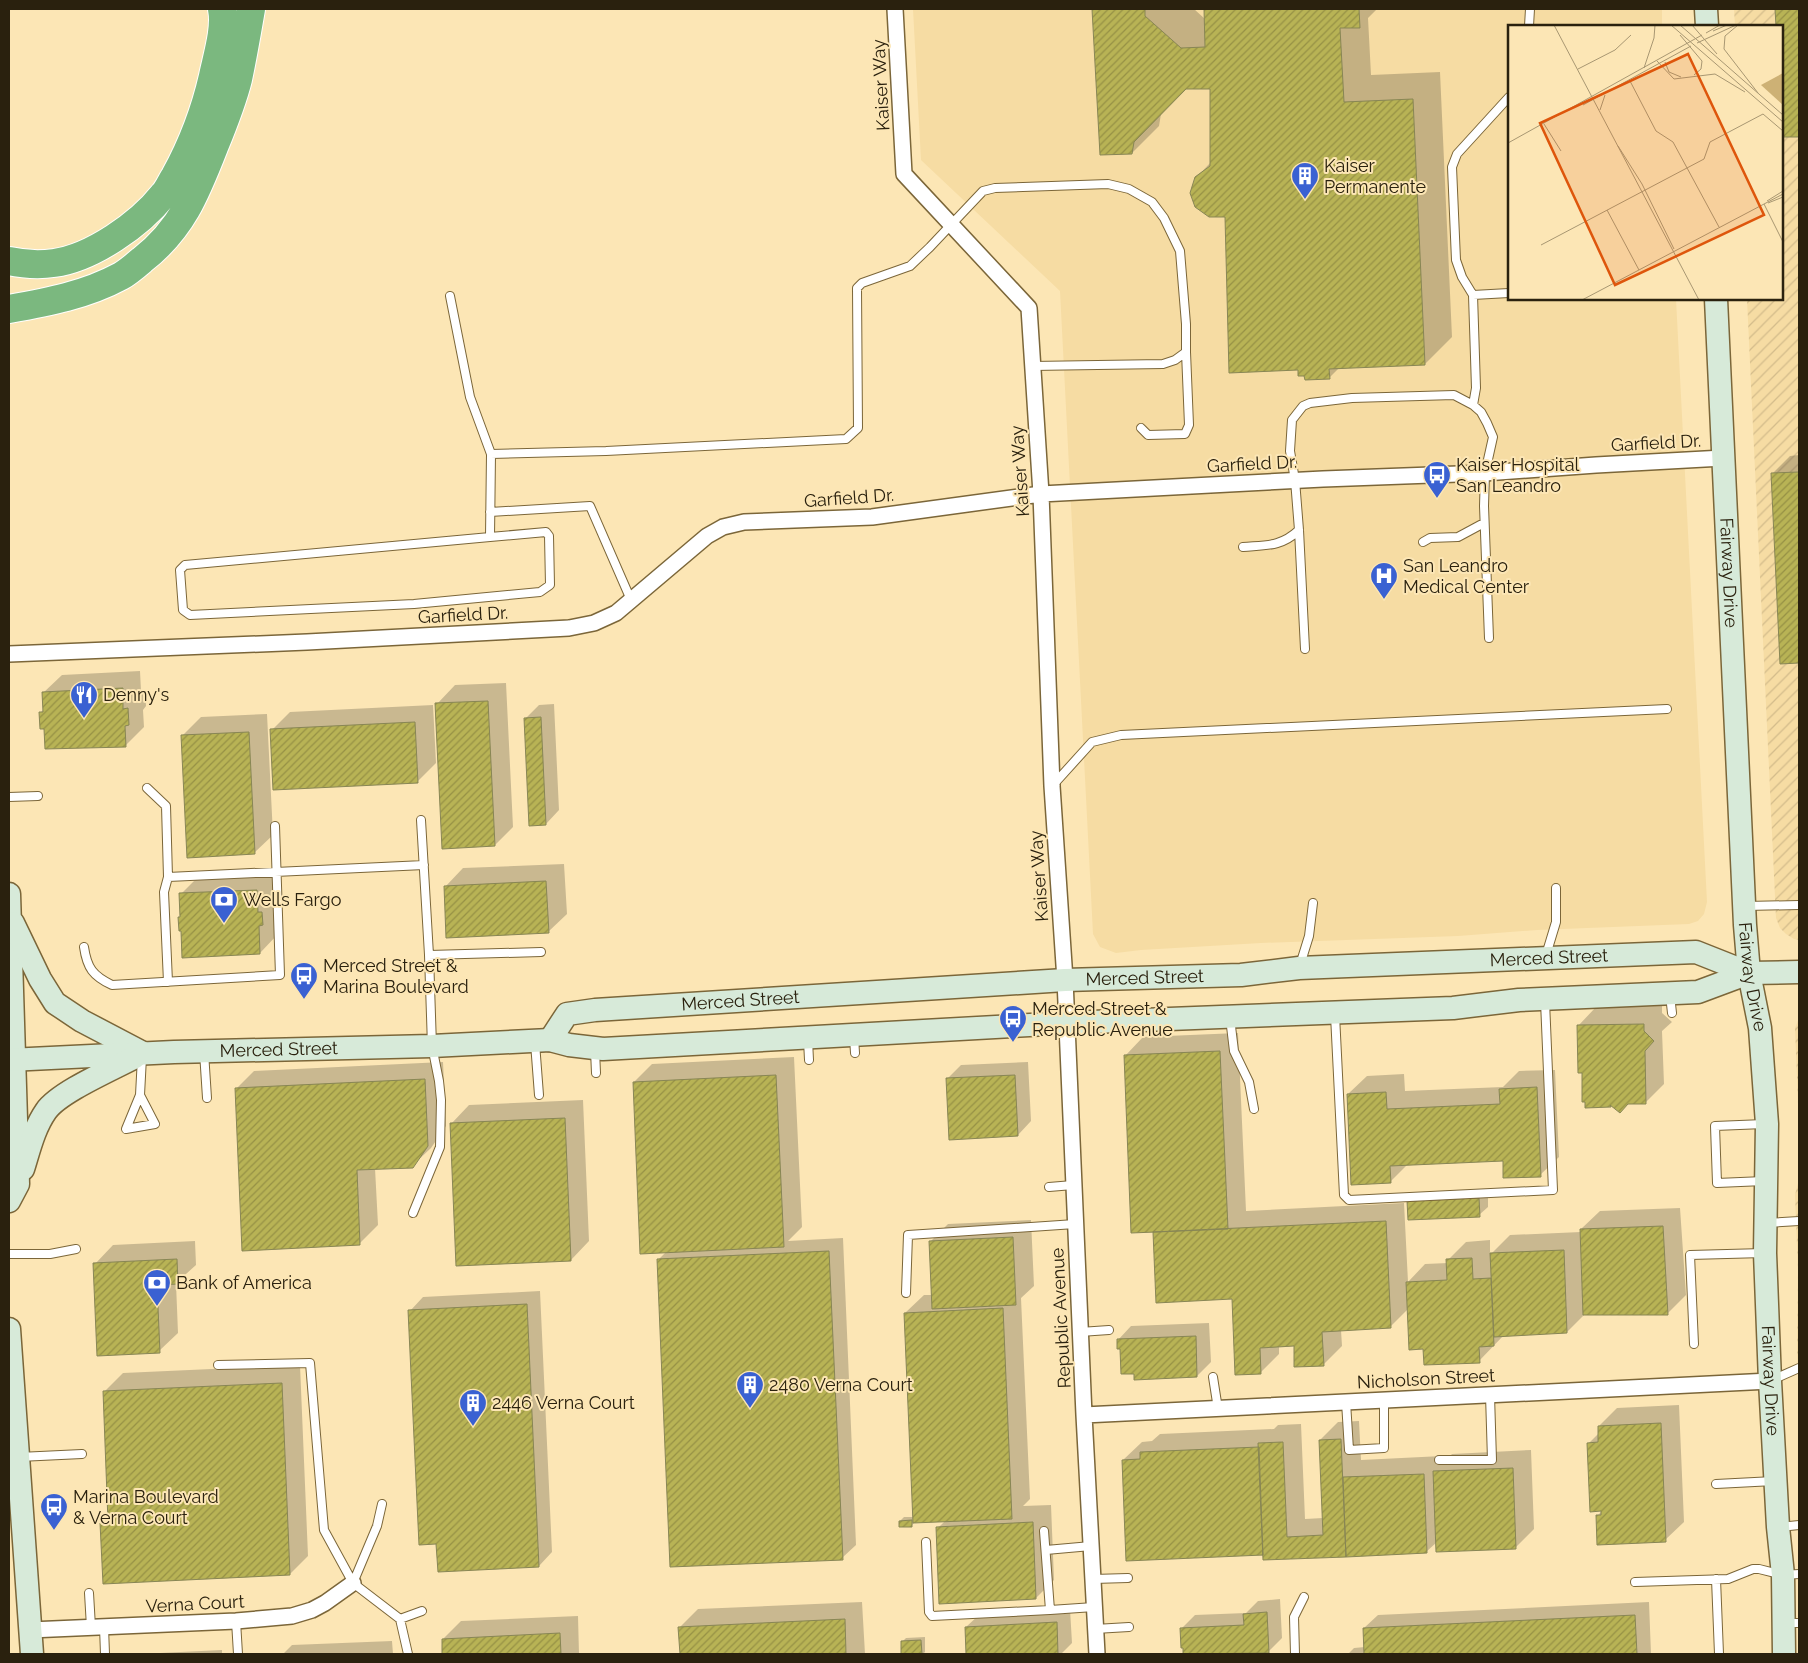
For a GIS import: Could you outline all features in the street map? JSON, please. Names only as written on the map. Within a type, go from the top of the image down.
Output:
[{"type":"highway","points":[[9,261],[55,263],[80,255],[119,235],[136,222],[164,195],[186,156],[208,99],[220,46],[222,9]]},
{"type":"highway","points":[[9,309],[45,304],[94,289],[122,276],[169,237],[197,190],[226,118],[238,79],[251,9]]},
{"type":"street","name":"Kaiser Way","points":[[895,9],[904,174],[1029,308],[1041,494],[1052,786],[1065,980]]},
{"type":"street","points":[[1706,9],[1707,25]]},
{"type":"street","name":"Fairway Drive","points":[[1716,300],[1744,906],[1749,973],[1760,1028],[1766,1124],[1765,1253],[1770,1381],[1776,1481],[1789,1526],[1791,1623],[1784,1654]]},
{"type":"street","name":"Garfield Dr.","points":[[9,654],[307,642],[569,628],[594,623],[616,613],[707,536],[723,527],[744,522],[872,517],[1041,494],[1295,480],[1485,474],[1596,465],[1723,458]]},
{"type":"street","points":[[9,894],[13,1192]]},
{"type":"street","points":[[9,915],[40,979],[55,1003],[82,1021],[142,1053]]},
{"type":"street","name":"Merced Street","points":[[542,1041],[567,1014],[595,1010],[1065,980],[1241,975],[1298,968],[1696,952],[1749,973]]},
{"type":"street","name":"Merced Street","points":[[11,1060],[142,1053],[432,1046],[542,1041],[603,1049],[808,1037],[855,1044],[1066,1023],[1453,1008],[1545,999],[1671,1003],[1749,973],[1799,972]]},
{"type":"street","name":"Republic Avenue","points":[[1065,980],[1096,1654]]},
{"type":"street","points":[[13,1192],[37,1127],[51,1104],[76,1088],[142,1053]]},
{"type":"street","points":[[9,1329],[10,1380],[17,1457],[17,1503],[32,1654]]},
{"type":"street","name":"Nicholson Street","points":[[1084,1414],[1770,1381]]},
{"type":"street","name":"Verna Court","points":[[30,1630],[236,1621],[292,1616],[312,1610],[325,1603],[353,1583]]},
{"type":"lane","points":[[1529,25],[1530,9]]},
{"type":"lane","points":[[1473,405],[1476,388],[1473,295],[1462,277],[1456,260],[1452,167],[1457,154],[1508,98]]},
{"type":"lane","points":[[491,454],[606,451],[846,439],[858,428],[857,288],[862,282],[910,266],[983,191],[995,188],[1108,184],[1128,189],[1152,202],[1164,218],[1180,251],[1186,324],[1189,425],[1185,434],[1148,435],[1141,428]]},
{"type":"lane","points":[[1473,295],[1508,293]]},
{"type":"lane","points":[[450,296],[470,397],[491,454],[490,537]]},
{"type":"lane","points":[[1032,366],[1163,364],[1175,360],[1186,352]]},
{"type":"lane","points":[[1305,648],[1300,530],[1290,451],[1292,420],[1303,406],[1310,403],[1352,398],[1443,395],[1461,398],[1481,412],[1488,423],[1493,437],[1485,474],[1484,523],[1489,638]]},
{"type":"lane","points":[[490,512],[590,506],[631,600]]},
{"type":"lane","points":[[1423,542],[1430,538],[1458,537],[1484,523]]},
{"type":"lane","points":[[1243,548],[1278,544],[1290,539],[1300,530]]},
{"type":"lane","points":[[546,532],[549,536],[550,585],[540,592],[414,604],[190,615],[183,610],[180,570],[185,565],[490,537],[546,532]]},
{"type":"lane","points":[[1052,786],[1092,742],[1121,735],[1667,709]]},
{"type":"lane","points":[[147,788],[166,806],[168,877],[164,892],[168,982]]},
{"type":"lane","points":[[9,797],[38,796]]},
{"type":"lane","points":[[413,1213],[440,1147],[441,1100],[432,1046],[421,820]]},
{"type":"lane","points":[[84,947],[89,968],[96,975],[112,984],[280,975],[274,826]]},
{"type":"lane","points":[[168,877],[424,865]]},
{"type":"lane","points":[[1545,958],[1556,922],[1556,888]]},
{"type":"lane","points":[[1298,968],[1309,936],[1313,903]]},
{"type":"lane","points":[[1744,906],[1799,905]]},
{"type":"lane","points":[[429,955],[541,952]]},
{"type":"lane","points":[[1335,1012],[1344,1195],[1349,1200],[1553,1190],[1545,999]]},
{"type":"lane","points":[[1229,1016],[1234,1051],[1249,1082],[1254,1109]]},
{"type":"lane","points":[[808,1037],[809,1060]]},
{"type":"lane","points":[[539,1095],[542,1041]]},
{"type":"lane","points":[[595,1048],[596,1072]]},
{"type":"lane","points":[[204,1051],[207,1098]]},
{"type":"lane","points":[[140,1095],[155,1124],[126,1129],[140,1095],[142,1053]]},
{"type":"lane","points":[[1766,1124],[1715,1126],[1717,1182],[1766,1181]]},
{"type":"lane","points":[[1049,1186],[1073,1185]]},
{"type":"lane","points":[[1765,1223],[1799,1222]]},
{"type":"lane","points":[[906,1294],[908,1235],[1075,1224]]},
{"type":"lane","points":[[9,1254],[50,1254],[76,1249]]},
{"type":"lane","points":[[1694,1344],[1690,1255],[1765,1253]]},
{"type":"lane","points":[[1080,1332],[1108,1330]]},
{"type":"lane","points":[[218,1365],[310,1363],[324,1530],[353,1583],[400,1619],[408,1654]]},
{"type":"lane","points":[[1770,1381],[1799,1368]]},
{"type":"lane","points":[[1213,1377],[1218,1409]]},
{"type":"lane","points":[[1439,1460],[1492,1460],[1490,1395]]},
{"type":"lane","points":[[1346,1402],[1349,1450],[1384,1448],[1384,1400]]},
{"type":"lane","points":[[17,1457],[82,1454]]},
{"type":"lane","points":[[1716,1484],[1776,1481]]},
{"type":"lane","points":[[353,1583],[377,1526],[382,1504]]},
{"type":"lane","points":[[1044,1531],[1050,1610]]},
{"type":"lane","points":[[926,1542],[929,1612],[932,1616],[1094,1607]]},
{"type":"lane","points":[[1046,1550],[1091,1546]]},
{"type":"lane","points":[[1635,1582],[1728,1579],[1753,1569],[1791,1574]]},
{"type":"lane","points":[[1093,1579],[1128,1578]]},
{"type":"lane","points":[[1716,1579],[1719,1654]]},
{"type":"lane","points":[[90,1593],[105,1654]]},
{"type":"lane","points":[[1295,1654],[1294,1617],[1304,1597]]},
{"type":"lane","points":[[400,1619],[422,1611]]},
{"type":"lane","points":[[236,1621],[238,1654]]},
{"type":"lane","points":[[1095,1629],[1129,1627]]},
{"type":"shaded area","name":"San Leandro Medical Center","points":[[913,9],[1662,9],[1662,25],[1508,25],[1508,300],[1676,300],[1707,902],[1704,914],[1698,921],[1689,924],[1537,930],[1458,936],[1261,943],[1116,953],[1100,947],[1093,934],[1060,291],[921,160]]},
{"type":"shaded area","points":[[1734,9],[1799,9],[1799,940],[1786,934],[1780,928],[1776,918],[1747,300],[1783,300],[1783,25],[1735,25]]},
{"type":"shaded area","points":[[1799,1018],[1799,1129],[1795,1028]]},
{"type":"shaded area","points":[[1799,1179],[1799,1388],[1795,1195]]},
{"type":"building","name":"Kaiser Permanente","points":[[1092,9],[1145,9],[1145,16],[1181,48],[1205,47],[1204,9],[1359,9],[1360,28],[1340,28],[1344,102],[1413,99],[1425,365],[1329,369],[1330,379],[1305,380],[1304,376],[1298,376],[1298,370],[1229,373],[1225,217],[1209,217],[1195,207],[1190,193],[1195,177],[1210,166],[1210,89],[1186,89],[1134,142],[1132,154],[1100,155]]},
{"type":"building","points":[[1775,9],[1799,9],[1799,137],[1783,137],[1783,25],[1776,25]]},
{"type":"building","points":[[1799,472],[1799,663],[1780,664],[1771,473]]},
{"type":"building","name":"Denny's","points":[[123,688],[123,709],[128,708],[129,725],[125,726],[126,747],[45,749],[44,729],[40,729],[39,712],[43,712],[42,692]]},
{"type":"building","points":[[488,701],[495,846],[442,849],[435,703]]},
{"type":"building","points":[[541,717],[546,825],[529,826],[524,718]]},
{"type":"building","points":[[415,722],[418,783],[273,790],[270,729]]},
{"type":"building","points":[[249,732],[255,854],[187,858],[181,735]]},
{"type":"building","points":[[546,881],[549,933],[446,938],[444,886]]},
{"type":"building","points":[[257,890],[258,912],[262,912],[263,925],[259,926],[260,954],[182,958],[181,931],[179,931],[178,917],[180,917],[179,893]]},
{"type":"building","points":[[1644,1024],[1644,1031],[1654,1041],[1645,1051],[1646,1104],[1628,1104],[1620,1113],[1610,1105],[1611,1107],[1585,1108],[1585,1102],[1582,1102],[1582,1073],[1578,1073],[1577,1025]]},
{"type":"building","points":[[1220,1051],[1228,1229],[1131,1233],[1124,1055]]},
{"type":"building","points":[[776,1075],[784,1247],[640,1254],[633,1082]]},
{"type":"building","points":[[1015,1075],[1018,1136],[949,1140],[946,1078]]},
{"type":"building","points":[[425,1079],[428,1146],[413,1168],[357,1170],[360,1245],[242,1251],[235,1088]]},
{"type":"building","points":[[1537,1087],[1541,1177],[1503,1178],[1503,1161],[1390,1166],[1391,1183],[1351,1185],[1347,1094],[1386,1092],[1387,1109],[1500,1104],[1499,1089]]},
{"type":"building","points":[[565,1118],[571,1261],[456,1266],[450,1123]]},
{"type":"building","points":[[1479,1198],[1480,1217],[1408,1220],[1407,1201]]},
{"type":"building","points":[[1386,1221],[1391,1328],[1322,1332],[1324,1366],[1294,1367],[1294,1346],[1260,1348],[1261,1374],[1235,1375],[1232,1299],[1156,1303],[1153,1232]]},
{"type":"building","points":[[1663,1226],[1668,1315],[1583,1315],[1580,1229]]},
{"type":"building","points":[[1013,1237],[1016,1305],[932,1309],[929,1241]]},
{"type":"building","points":[[1564,1250],[1567,1333],[1494,1337],[1490,1253]]},
{"type":"building","name":"2480 Verna Court","points":[[829,1251],[843,1560],[670,1567],[657,1259]]},
{"type":"building","points":[[1472,1258],[1473,1279],[1491,1278],[1494,1346],[1479,1347],[1480,1363],[1424,1365],[1423,1349],[1409,1350],[1406,1282],[1447,1280],[1446,1259]]},
{"type":"building","points":[[177,1259],[178,1284],[157,1285],[160,1353],[97,1356],[93,1263]]},
{"type":"building","name":"2446 Verna Court","points":[[527,1304],[539,1567],[438,1572],[436,1544],[419,1545],[408,1310]]},
{"type":"building","points":[[1003,1308],[1012,1519],[913,1523],[904,1313]]},
{"type":"building","points":[[1196,1336],[1197,1377],[1134,1380],[1134,1374],[1121,1374],[1120,1349],[1117,1349],[1117,1339]]},
{"type":"building","points":[[282,1383],[290,1575],[103,1584],[100,1523],[108,1522],[103,1391]]},
{"type":"building","points":[[1661,1423],[1666,1542],[1597,1545],[1596,1515],[1601,1515],[1601,1511],[1590,1512],[1587,1443],[1598,1442],[1598,1426]]},
{"type":"building","points":[[1341,1439],[1346,1557],[1263,1560],[1258,1443],[1283,1442],[1287,1537],[1323,1535],[1319,1440]]},
{"type":"building","points":[[1259,1447],[1263,1555],[1126,1561],[1122,1460],[1140,1459],[1140,1452]]},
{"type":"building","points":[[1513,1468],[1516,1549],[1436,1552],[1433,1471]]},
{"type":"building","points":[[1424,1474],[1427,1553],[1346,1557],[1343,1477]]},
{"type":"building","points":[[912,1520],[912,1527],[899,1527],[899,1521]]},
{"type":"building","points":[[1033,1522],[1036,1599],[939,1604],[936,1527]]},
{"type":"building","points":[[1267,1612],[1269,1653],[1183,1654],[1180,1628],[1244,1625],[1243,1614]]},
{"type":"building","points":[[1635,1615],[1637,1654],[1364,1654],[1363,1628]]},
{"type":"building","points":[[845,1619],[846,1654],[680,1654],[678,1627]]},
{"type":"building","points":[[1057,1622],[1058,1654],[966,1654],[965,1627]]},
{"type":"building","points":[[560,1633],[561,1654],[442,1654],[442,1639]]},
{"type":"building","points":[[921,1640],[922,1654],[901,1654],[901,1641]]},
{"type":"place","name":"Kaiser Permanente","points":[[1305,200]]},
{"type":"place","name":"Kaiser Hospital San Leandro","points":[[1437,499]]},
{"type":"place","name":"San Leandro Medical Center","points":[[1384,600]]},
{"type":"place","name":"Denny's","points":[[84,719]]},
{"type":"place","name":"Wells Fargo","points":[[224,924]]},
{"type":"place","name":"Merced Street & Marina Boulevard","points":[[304,1000]]},
{"type":"place","name":"Merced Street & Republic Avenue","points":[[1013,1043]]},
{"type":"place","name":"Bank of America","points":[[157,1307]]},
{"type":"place","name":"2480 Verna Court","points":[[750,1409]]},
{"type":"place","name":"2446 Verna Court","points":[[473,1427]]},
{"type":"place","name":"Marina Boulevard & Verna Court","points":[[54,1531]]}]
